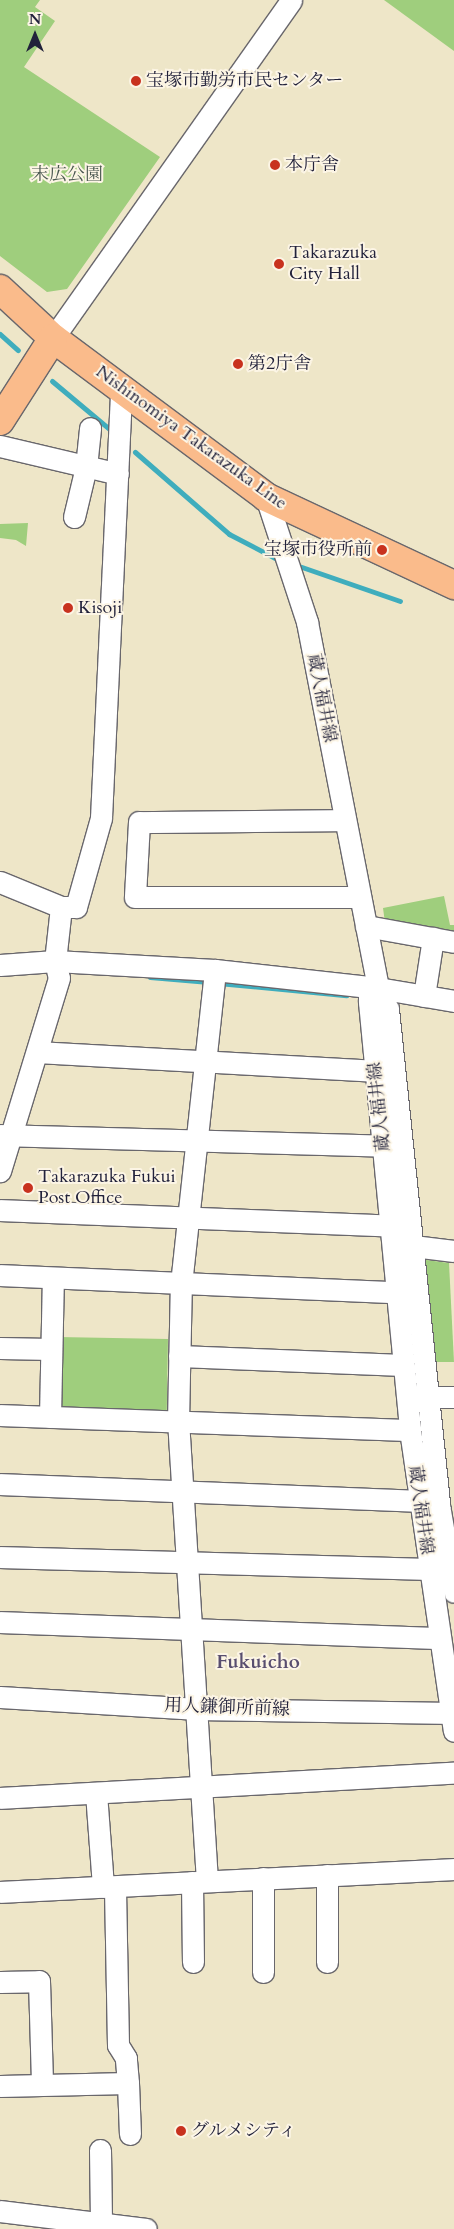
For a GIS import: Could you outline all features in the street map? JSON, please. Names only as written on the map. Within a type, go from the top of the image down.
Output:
[{"type":"main road","name":"Nishinomiya Takarazuka Line","points":[[0,289],[53,338],[266,497],[454,585]]},
{"type":"main road","points":[[0,421],[53,338]]},
{"type":"street","points":[[53,338],[291,0]]},
{"type":"street","points":[[0,882],[61,907],[76,907],[101,818],[121,390]]},
{"type":"street","points":[[74,517],[86,467],[90,428]]},
{"type":"street","points":[[0,446],[118,474]]},
{"type":"street","name":"蔵人福井線","points":[[266,497],[307,622],[366,926],[376,1071],[384,1146],[398,1238],[396,1292],[403,1365],[417,1397],[410,1430],[428,1569],[453,1719]]},
{"type":"street","points":[[345,820],[139,822],[134,897],[360,897]]},
{"type":"street","points":[[0,1171],[6,1136],[38,1052],[59,978],[55,961],[61,907]]},
{"type":"street","points":[[366,926],[454,942]]},
{"type":"street","points":[[424,996],[433,938]]},
{"type":"street","points":[[0,965],[55,961],[215,970],[372,995],[424,996],[454,1001]]},
{"type":"street","points":[[193,1962],[199,1881],[200,1787],[178,1422],[179,1356],[181,1284],[194,1140],[215,970]]},
{"type":"street","points":[[372,995],[388,1009],[398,1238],[417,1397],[454,1592]]},
{"type":"street","points":[[38,1052],[376,1071]]},
{"type":"street","points":[[6,1136],[384,1146]]},
{"type":"street","points":[[0,1210],[187,1218],[398,1238],[454,1251]]},
{"type":"street","points":[[0,1275],[396,1292]]},
{"type":"street","points":[[50,1417],[53,1278]]},
{"type":"street","points":[[0,1348],[52,1349]]},
{"type":"street","points":[[179,1356],[403,1365]]},
{"type":"street","points":[[417,1397],[454,1397]]},
{"type":"street","points":[[0,1415],[410,1430]]},
{"type":"street","points":[[0,1484],[418,1501]]},
{"type":"street","points":[[0,1557],[428,1569]]},
{"type":"street","points":[[0,1622],[439,1638]]},
{"type":"street","name":"用人鎌御所前線","points":[[0,1697],[194,1709],[453,1719]]},
{"type":"street","points":[[0,1798],[454,1773]]},
{"type":"street","points":[[96,1793],[109,1887],[118,2045],[126,2058],[130,2134]]},
{"type":"street","points":[[0,1892],[454,1869]]},
{"type":"street","points":[[327,1875],[327,1962]]},
{"type":"street","points":[[263,1972],[264,1878]]},
{"type":"street","points":[[0,1982],[39,1981],[42,2084]]},
{"type":"street","points":[[0,2086],[128,2083]]},
{"type":"street","points":[[100,2150],[101,2224]]},
{"type":"street","points":[[0,2211],[146,2229]]},
{"type":"green space","name":"末広公園","points":[[0,0],[40,0],[35,7],[55,21],[24,67],[160,157],[67,289],[47,292],[0,256]]},
{"type":"green space","points":[[384,0],[454,0],[454,51]]},
{"type":"green space","points":[[28,523],[26,546],[16,540],[0,538],[0,524]]},
{"type":"green space","points":[[444,896],[450,925],[454,925],[454,935],[385,923],[383,908]]},
{"type":"green space","points":[[419,1259],[449,1263],[454,1362],[429,1362]]},
{"type":"green space","points":[[58,1337],[168,1339],[167,1414],[57,1412]]},
{"type":"waterway","points":[[0,334],[18,350]]},
{"type":"waterway","points":[[52,381],[113,432]]},
{"type":"waterway","points":[[135,452],[229,534],[277,559]]},
{"type":"waterway","points":[[296,565],[400,601]]},
{"type":"waterway","points":[[150,977],[209,982]]},
{"type":"waterway","points":[[218,983],[346,995]]},
{"type":"place","name":"宝塚市勤労市民センター","points":[[136,81]]},
{"type":"place","name":"本庁舎","points":[[275,165]]},
{"type":"place","name":"Takarazuka City Hall","points":[[279,264]]},
{"type":"place","name":"第2庁舎","points":[[238,364]]},
{"type":"place","name":"宝塚市役所前","points":[[382,550]]},
{"type":"place","name":"Kisoji","points":[[68,608]]},
{"type":"place","name":"Takarazuka Fukui Post Office","points":[[28,1188]]},
{"type":"place","name":"グルメシティ","points":[[181,2131]]},
{"type":"district","name":"Fukuicho","points":[[258,1663]]}]
